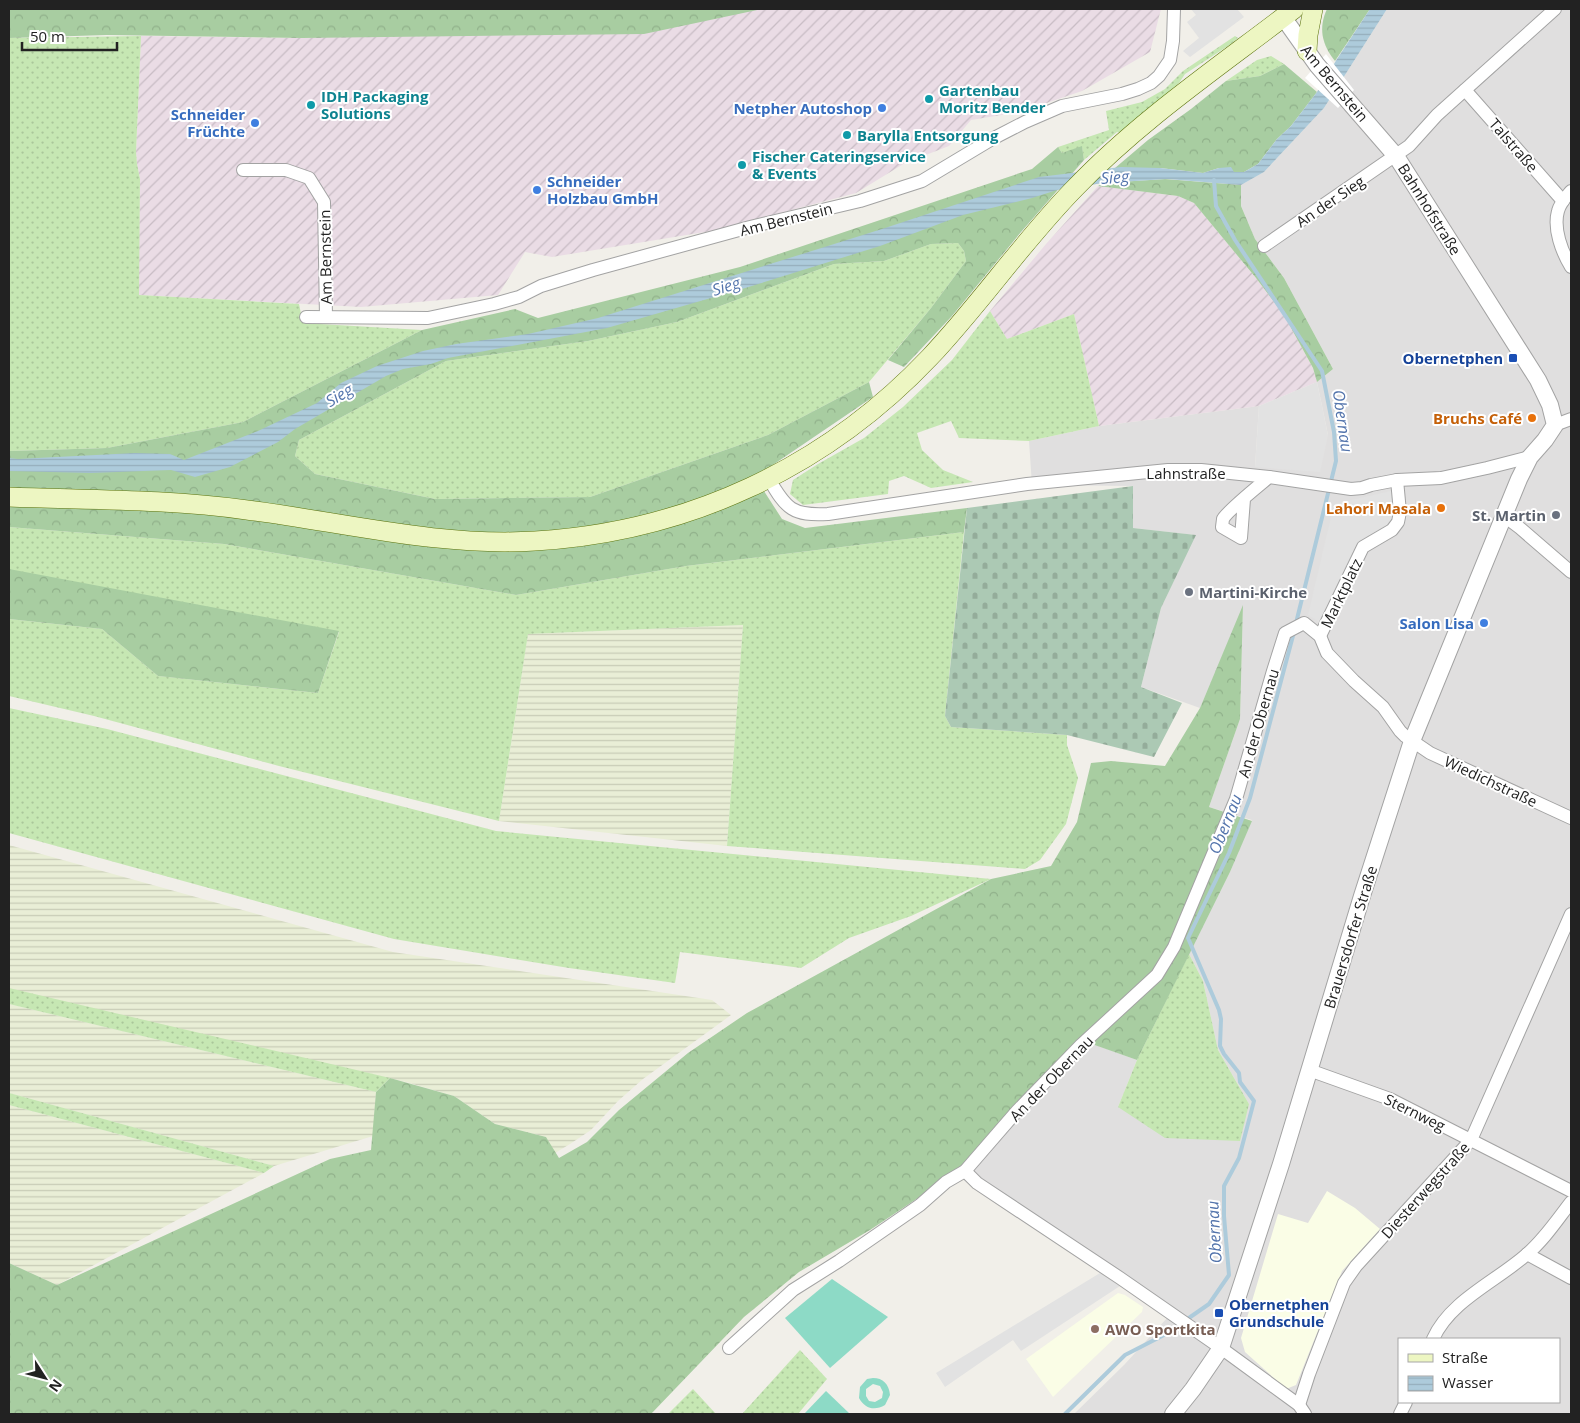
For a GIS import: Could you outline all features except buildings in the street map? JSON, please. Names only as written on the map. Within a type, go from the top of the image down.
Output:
[{"type":"main road","points":[[1312,58],[1308,34],[1313,9]]},
{"type":"main road","points":[[9,497],[206,505],[436,538],[494,542],[534,542],[578,538],[634,528],[700,509],[736,495],[810,456],[861,420],[905,383],[1077,185],[1126,140],[1285,12]]},
{"type":"street","name":"Am Bernstein","points":[[306,317],[428,318],[494,304],[519,297],[540,286],[584,273],[860,200],[922,180],[992,139],[1062,106],[1122,94],[1151,83],[1160,76],[1170,60],[1173,41],[1174,9]]},
{"type":"street","name":"Bahnhofstraße","points":[[1555,9],[1465,90],[1409,146],[1396,156],[1538,380],[1550,405],[1555,425]]},
{"type":"street","name":"Am Bernstein","points":[[1285,12],[1312,58],[1396,156]]},
{"type":"street","name":"Talstraße","points":[[1465,90],[1567,196],[1558,211],[1557,230],[1571,267]]},
{"type":"street","name":"An der Sieg","points":[[1264,246],[1396,156]]},
{"type":"street","name":"Am Bernstein","points":[[243,170],[286,170],[310,178],[324,202],[326,316]]},
{"type":"street","points":[[1530,457],[1555,425],[1571,420]]},
{"type":"street","name":"Lahnstraße","points":[[769,479],[786,505],[809,515],[828,514],[1027,484],[1168,470],[1201,470],[1269,477],[1351,489],[1397,480],[1441,478],[1530,457]]},
{"type":"street","name":"Brauersdorfer Straße","points":[[1173,1414],[1221,1348],[1243,1286],[1362,896],[1412,741],[1519,479],[1530,457]]},
{"type":"street","points":[[1244,498],[1269,477]]},
{"type":"street","name":"Marktplatz","points":[[1320,636],[1363,547],[1392,530],[1398,522],[1400,512],[1397,480]]},
{"type":"street","points":[[1504,516],[1571,572]]},
{"type":"street","name":"An der Obernau","points":[[729,1348],[793,1290],[920,1205],[946,1182],[965,1172],[1017,1111],[1080,1046],[1157,974],[1174,947],[1236,799],[1285,633],[1304,623],[1320,636],[1327,652],[1354,681],[1383,707],[1400,731],[1412,741]]},
{"type":"street","name":"Wiedichstraße","points":[[1412,741],[1430,753],[1571,818]]},
{"type":"street","name":"Diesterwegstraße","points":[[1302,1410],[1313,1363],[1344,1282],[1356,1266],[1471,1140],[1571,914]]},
{"type":"street","name":"Sternweg","points":[[1310,1070],[1390,1099],[1571,1191]]},
{"type":"street","points":[[965,1172],[977,1183],[1221,1348],[1302,1410]]},
{"type":"street","points":[[1433,1338],[1437,1329],[1450,1312],[1527,1254],[1551,1228],[1571,1202]]},
{"type":"street","points":[[1527,1254],[1571,1278]]},
{"type":"shaded area","points":[[759,9],[1161,9],[1150,52],[1082,91],[1020,112],[971,120],[949,146],[905,163],[856,193],[711,231],[552,257],[525,252],[498,295],[361,307],[138,295],[140,179],[136,152],[141,36],[302,38]]},
{"type":"shaded area","points":[[1191,9],[1237,9],[1244,17],[1190,57],[1183,51],[1199,38],[1187,22],[1196,15]]},
{"type":"shaded area","points":[[1387,9],[1571,9],[1571,1414],[1074,1414],[1124,1365],[1168,1317],[959,1177],[1090,1043],[1137,1060],[1118,1107],[1249,1104],[1218,1050],[1203,981],[1189,954],[1230,872],[1252,820],[1209,807],[1240,719],[1243,607],[1200,708],[1141,687],[1161,608],[1195,535],[1133,528],[1133,486],[1032,485],[1029,441],[1099,426],[1259,406],[1255,467],[1328,435],[1317,382],[1333,369],[1284,278],[1255,239],[1241,206],[1241,185],[1264,172],[1324,108]]},
{"type":"shaded area","points":[[1098,186],[1178,196],[1194,203],[1284,315],[1313,368],[1317,382],[1259,406],[1099,426],[1074,314],[1007,339],[990,311]]},
{"type":"shaded area","points":[[1317,382],[1328,435],[1320,472],[1255,467],[1259,406]]},
{"type":"shaded area","points":[[1404,488],[1407,518],[1397,535],[1367,549],[1329,628],[1308,615],[1334,504]]},
{"type":"shaded area","points":[[743,625],[727,846],[499,821],[528,634]]},
{"type":"shaded area","points":[[9,845],[393,952],[712,1000],[731,1015],[643,1079],[618,1101],[591,1130],[555,1153],[546,1137],[495,1124],[454,1096],[406,1082],[147,1023],[9,989]]},
{"type":"shaded area","points":[[9,1004],[376,1092],[373,1136],[274,1166],[9,1093]]},
{"type":"shaded area","points":[[9,1105],[264,1173],[57,1285],[9,1263]]},
{"type":"shaded area","points":[[1327,1191],[1355,1208],[1380,1229],[1342,1271],[1296,1385],[1286,1389],[1245,1352],[1241,1338],[1278,1214],[1308,1223]]},
{"type":"shaded area","points":[[1100,1273],[1120,1286],[1021,1351],[1013,1340],[945,1387],[936,1373]]},
{"type":"shaded area","name":"AWO Sportkita","points":[[1118,1293],[1125,1295],[1143,1307],[1142,1312],[1053,1397],[1026,1359]]},
{"type":"green space","points":[[9,9],[762,9],[644,34],[302,38],[107,35],[9,38]]},
{"type":"green space","points":[[1327,9],[1370,9],[1335,61],[1324,43],[1322,30]]},
{"type":"green space","points":[[141,36],[136,152],[140,179],[139,295],[299,304],[303,323],[422,330],[243,422],[107,448],[9,451],[9,38]]},
{"type":"green space","points":[[1235,36],[1238,38],[1231,44],[1185,74],[1179,83],[1121,133],[1117,132],[1084,160],[1082,147],[1062,153],[1058,147],[1109,130],[1106,111],[1142,102],[1165,89],[1183,71]]},
{"type":"green space","points":[[1271,56],[1284,64],[1260,76],[1226,81],[1257,60]]},
{"type":"green space","points":[[1284,64],[1317,92],[1258,164],[1244,172],[1234,172],[1219,168],[1203,173],[1160,168],[1115,168],[1148,140],[1226,81],[1260,76]]},
{"type":"green space","points":[[1082,146],[1084,160],[1021,232],[952,316],[904,367],[888,360],[931,308],[966,261],[964,251],[958,243],[931,244],[884,261],[834,264],[677,322],[588,341],[446,361],[299,440],[295,456],[315,474],[435,499],[590,497],[768,435],[869,382],[873,397],[755,477],[782,519],[805,528],[967,508],[964,532],[686,566],[516,595],[224,544],[9,527],[9,451],[107,448],[243,422],[422,330],[515,309],[538,318],[740,267],[1032,169],[1058,147],[1062,153]]},
{"type":"green space","points":[[1165,179],[1241,185],[1241,206],[1255,239],[1284,278],[1333,369],[1317,382],[1313,368],[1284,315],[1194,203],[1178,196],[1098,186],[1103,183]]},
{"type":"green space","points":[[958,243],[964,251],[966,261],[931,308],[869,382],[768,435],[590,497],[435,499],[315,474],[295,456],[299,440],[446,361],[588,341],[677,322],[834,264],[884,261],[931,244]]},
{"type":"green space","points":[[990,311],[1007,339],[1074,314],[1099,426],[1029,441],[959,438],[951,421],[917,433],[922,450],[943,470],[973,482],[931,488],[904,476],[889,481],[888,494],[803,505],[790,494],[793,480],[864,438],[903,407],[952,360]]},
{"type":"green space","points":[[1133,486],[1133,528],[1196,535],[1161,608],[1141,687],[1182,703],[1154,757],[1067,735],[951,727],[945,716],[967,508]]},
{"type":"green space","points":[[9,527],[224,544],[516,595],[686,566],[964,532],[945,716],[951,727],[1067,735],[1067,745],[1078,778],[1066,824],[1040,860],[1025,869],[727,846],[743,625],[528,634],[499,821],[279,766],[94,716],[9,696],[9,619],[102,629],[158,676],[318,693],[339,632],[9,587]]},
{"type":"green space","points":[[9,569],[339,631],[318,693],[158,676],[102,629],[9,619]]},
{"type":"green space","points":[[1243,605],[1240,719],[1209,807],[1252,821],[1230,872],[1137,1060],[1089,1043],[966,1166],[870,1230],[799,1272],[744,1317],[651,1414],[9,1414],[9,1263],[57,1285],[330,1159],[371,1150],[376,1092],[390,1078],[454,1096],[495,1124],[546,1137],[559,1158],[587,1142],[619,1110],[688,1053],[747,1013],[991,879],[1051,866],[1077,822],[1091,763],[1111,761],[1165,766],[1200,708]]},
{"type":"green space","points":[[9,708],[107,729],[496,831],[991,879],[911,916],[849,938],[801,968],[680,952],[675,983],[569,968],[394,939],[9,833]]},
{"type":"green space","points":[[1189,954],[1203,981],[1218,1050],[1249,1104],[1240,1141],[1165,1138],[1118,1107],[1137,1060]]},
{"type":"green space","points":[[9,988],[390,1078],[376,1092],[9,1004]]},
{"type":"green space","points":[[9,1093],[274,1166],[264,1173],[9,1105]]},
{"type":"green space","points":[[832,1279],[888,1317],[830,1368],[785,1318]]},
{"type":"green space","points":[[800,1350],[827,1379],[798,1414],[742,1414]]},
{"type":"green space","points":[[867,1379],[880,1379],[887,1385],[890,1395],[885,1405],[878,1408],[870,1408],[861,1402],[859,1398],[860,1387]],"holes":[[[873,1384],[880,1386],[883,1392],[882,1398],[875,1402],[869,1401],[866,1396],[866,1389]]]},
{"type":"green space","points":[[693,1389],[716,1414],[668,1414]]},
{"type":"green space","points":[[826,1391],[850,1414],[804,1414]]},
{"type":"water","name":"Sieg","points":[[1370,9],[1387,9],[1324,108],[1264,172],[1241,185],[1167,179],[1103,183],[1057,190],[963,215],[880,246],[607,328],[448,358],[431,364],[403,369],[386,376],[295,429],[278,442],[230,467],[195,477],[171,470],[91,473],[9,471],[9,458],[135,453],[170,454],[184,460],[258,431],[317,403],[341,383],[377,366],[423,351],[456,344],[528,334],[598,318],[882,229],[1039,177],[1121,167],[1160,168],[1203,173],[1219,168],[1231,167],[1234,172],[1244,172],[1258,164],[1277,139],[1291,126],[1317,92]]},
{"type":"pier","points":[[1326,54],[1354,90],[1338,108],[1305,78]]},
{"type":"waterway","name":"Obernau","points":[[1214,180],[1216,206],[1235,240],[1322,371],[1334,432],[1336,461],[1296,623]]},
{"type":"waterway","name":"Obernau","points":[[1186,1320],[1209,1304],[1229,1275],[1224,1216],[1224,1186],[1239,1158],[1254,1101],[1240,1082],[1239,1073],[1220,1046],[1221,1019],[1219,1010],[1188,938],[1229,853],[1250,798],[1294,632]]},
{"type":"waterway","name":"Obernau","points":[[1065,1414],[1125,1355],[1181,1324]]},
{"type":"place","name":"Gartenbau Moritz Bender","points":[[929,99]]},
{"type":"place","name":"IDH Packaging Solutions","points":[[311,105]]},
{"type":"place","name":"Netpher Autoshop","points":[[882,108]]},
{"type":"place","name":"Schneider Früchte","points":[[255,123]]},
{"type":"place","name":"Barylla Entsorgung","points":[[847,135]]},
{"type":"place","name":"Fischer Cateringservice & Events","points":[[742,165]]},
{"type":"place","name":"Schneider Holzbau GmbH","points":[[537,190]]},
{"type":"place","name":"Obernetphen","points":[[1513,358]]},
{"type":"place","name":"Bruchs Café","points":[[1532,418]]},
{"type":"place","name":"Lahori Masala","points":[[1441,508]]},
{"type":"place","name":"St. Martin","points":[[1556,515]]},
{"type":"place","name":"Martini-Kirche","points":[[1189,592]]},
{"type":"place","name":"Salon Lisa","points":[[1484,623]]},
{"type":"place","name":"Obernetphen Grundschule","points":[[1219,1313]]},
{"type":"place","name":"AWO Sportkita","points":[[1095,1329]]}]
